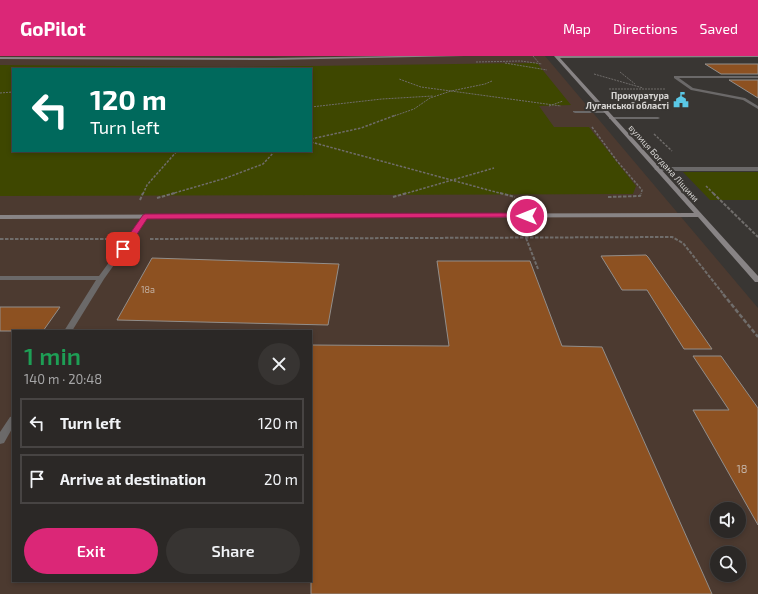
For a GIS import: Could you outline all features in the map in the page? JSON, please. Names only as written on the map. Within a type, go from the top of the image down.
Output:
[{"type":"street","points":[[0,58],[462,56]]},
{"type":"street","points":[[556,56],[758,56]]},
{"type":"street","name":"вулиця Богдана Ліщини","points":[[556,56],[756,277]]},
{"type":"street","points":[[0,217],[699,215]]},
{"type":"lane","points":[[758,77],[675,77],[692,89],[744,99],[758,108]]},
{"type":"lane","points":[[577,110],[606,112]]},
{"type":"lane","points":[[611,118],[658,118]]},
{"type":"lane","points":[[657,169],[758,169]]},
{"type":"lane","points":[[69,330],[101,278],[145,217]]},
{"type":"lane","points":[[0,278],[101,278]]},
{"type":"lane","points":[[0,440],[12,421]]},
{"type":"path","points":[[499,62],[547,70],[533,56]]},
{"type":"path","points":[[521,61],[539,63]]},
{"type":"path","points":[[594,74],[648,89]]},
{"type":"path","points":[[399,79],[422,87],[554,105],[577,110]]},
{"type":"path","points":[[312,139],[361,128],[414,109],[436,96],[492,81]]},
{"type":"path","points":[[609,89],[692,89]]},
{"type":"path","points":[[0,93],[12,92]]},
{"type":"path","points":[[312,107],[382,98],[436,96]]},
{"type":"path","points":[[549,106],[570,99],[617,161],[642,190],[640,196],[601,197]]},
{"type":"path","points":[[312,142],[515,197],[500,197]]},
{"type":"path","points":[[141,198],[147,185],[176,152]]},
{"type":"path","points":[[157,198],[226,178],[252,166],[263,164],[274,152]]},
{"type":"path","points":[[408,197],[393,198],[494,168]]},
{"type":"path","points":[[134,198],[146,198]]},
{"type":"path","points":[[152,198],[173,198]]},
{"type":"path","points":[[148,239],[672,237],[683,243],[758,337]]},
{"type":"path","points":[[526,238],[538,269]]},
{"type":"path","points":[[0,239],[109,239]]},
{"type":"shaded area","points":[[0,56],[545,56],[758,308],[758,594],[0,594]]},
{"type":"green space","points":[[537,63],[571,105],[539,106],[554,127],[589,127],[636,186],[633,194],[0,196],[0,65],[234,67]]},
{"type":"green space","points":[[683,172],[758,172],[758,200],[710,200]]},
{"type":"building","points":[[705,64],[758,64],[758,74],[721,74]]},
{"type":"building","points":[[729,80],[758,80],[758,98]]},
{"type":"building","points":[[646,255],[712,349],[684,349],[647,290],[622,290],[601,256]]},
{"type":"building","points":[[152,258],[339,264],[328,325],[117,320]]},
{"type":"building","points":[[437,261],[530,261],[562,346],[602,347],[712,594],[311,594],[312,345],[449,346]]},
{"type":"building","points":[[0,307],[60,307],[44,330],[0,331]]},
{"type":"building","points":[[693,356],[721,356],[758,408],[758,525],[693,410],[729,410]]},
{"type":"place","name":"Прокуратура Луганської області","points":[[681,100]]},
{"type":"route","points":[[123,249],[145,217],[527,216]]}]
